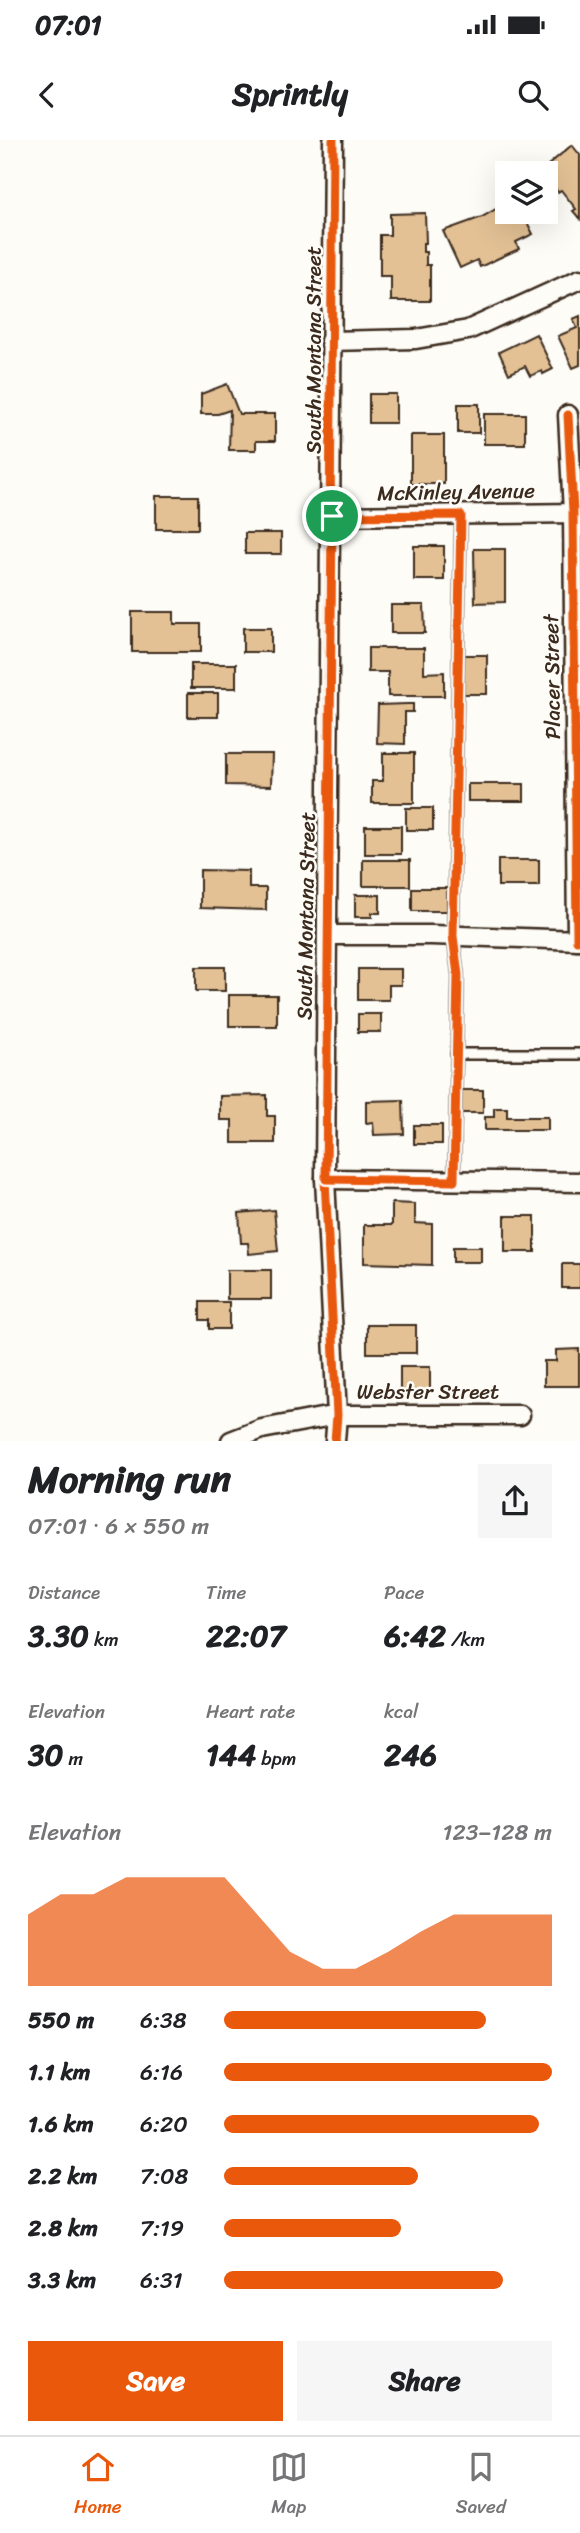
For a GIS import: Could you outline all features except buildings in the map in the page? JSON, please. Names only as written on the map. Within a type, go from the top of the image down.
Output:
[{"type":"street","name":"South Montana Street","points":[[333,140],[326,1179],[337,1415],[335,1441]]},
{"type":"street","points":[[330,341],[416,339],[468,330],[580,279]]},
{"type":"street","name":"Placer Street","points":[[568,415],[576,513],[579,940]]},
{"type":"street","name":"McKinley Avenue","points":[[332,516],[576,513]]},
{"type":"street","points":[[329,936],[579,940]]},
{"type":"street","points":[[326,1179],[580,1182]]},
{"type":"street","name":"Webster Street","points":[[231,1441],[262,1429],[337,1415],[520,1415]]},
{"type":"lane","points":[[454,1181],[458,975],[453,936],[461,515]]},
{"type":"lane","points":[[456,1054],[580,1054]]},
{"type":"cycle path","points":[[333,140],[325,1179],[337,1415],[335,1441]]},
{"type":"cycle path","points":[[568,415],[573,513],[577,940]]},
{"type":"route","points":[[461,515],[453,936],[458,975],[454,1181],[326,1179],[332,516],[461,515]]}]
